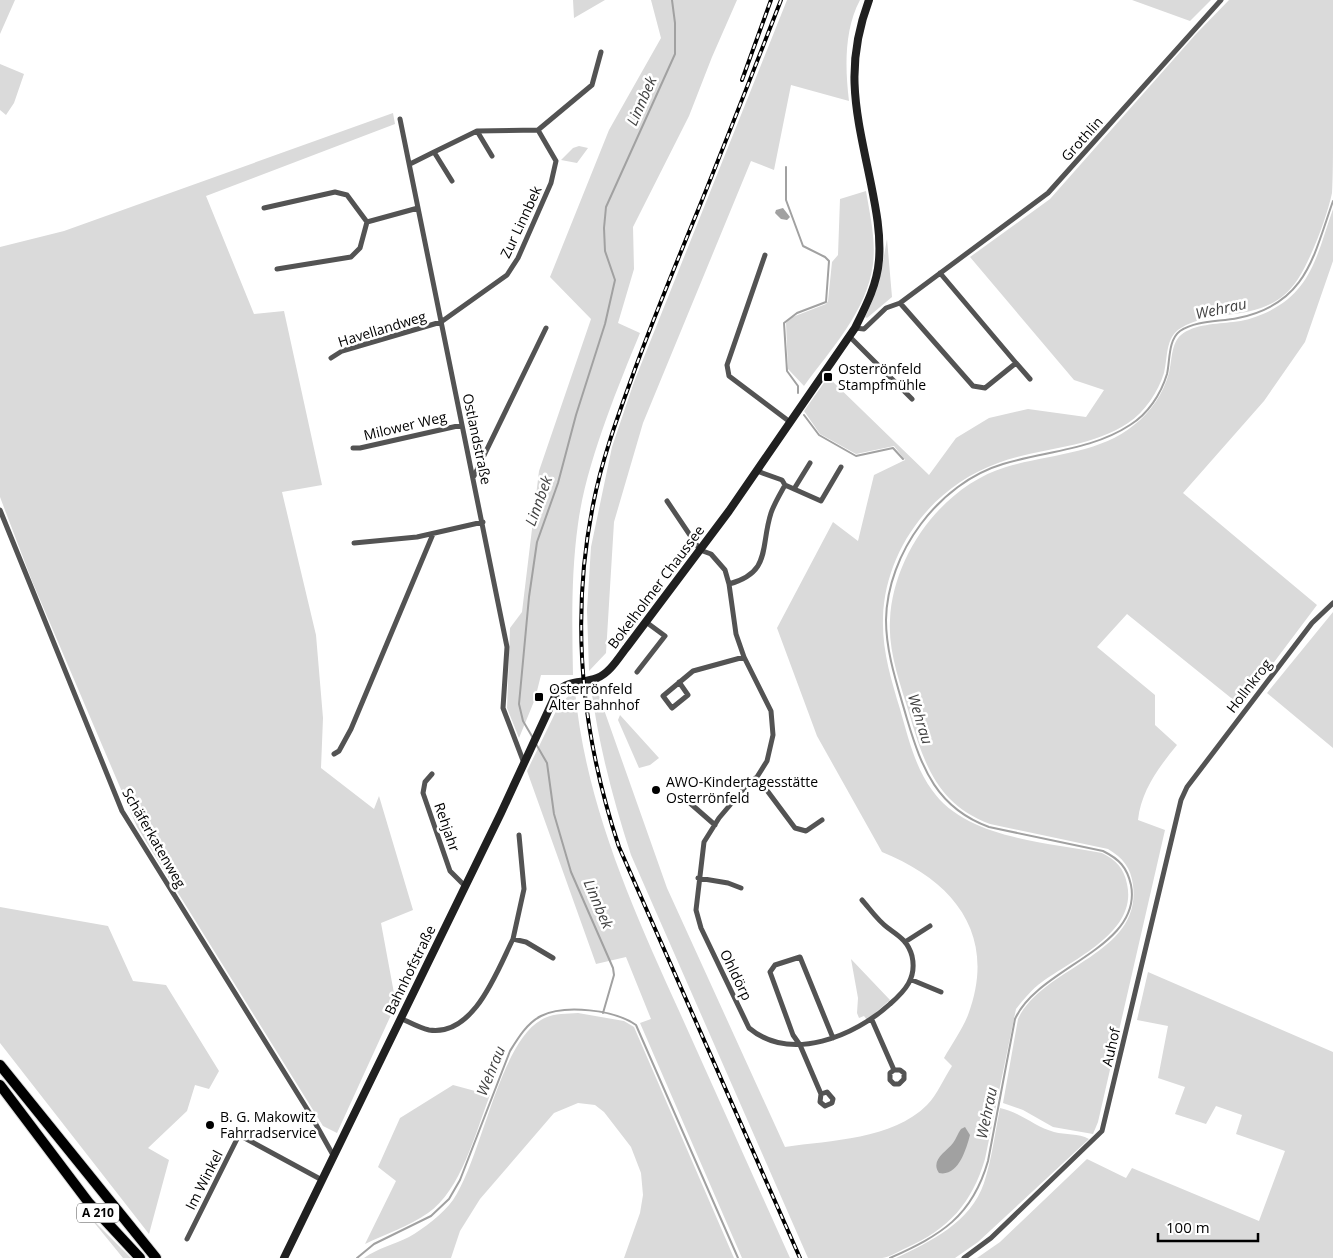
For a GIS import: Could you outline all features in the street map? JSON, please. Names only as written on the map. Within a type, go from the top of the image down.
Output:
[{"type":"highway","name":"A 210","points":[[0,1065],[156,1258]]},
{"type":"highway","name":"A 210","points":[[0,1085],[89,1203],[140,1258]]},
{"type":"main road","name":"Bokelholmer Chaussee","points":[[557,692],[570,683],[596,679],[604,674],[700,550],[856,328],[873,288],[880,247],[878,217],[854,89],[858,34],[869,0]]},
{"type":"main road","name":"Bahnhofstraße","points":[[284,1258],[557,692]]},
{"type":"street","name":"Grothlin","points":[[856,328],[864,329],[886,308],[900,303],[1048,193],[1221,0]]},
{"type":"street","points":[[410,164],[477,131],[538,130],[592,85],[601,52]]},
{"type":"street","name":"Ostlandstraße","points":[[400,119],[474,476],[506,647],[503,708],[524,763]]},
{"type":"street","name":"Zur Linnbek","points":[[441,322],[507,275],[518,258],[551,183],[556,161],[538,130]]},
{"type":"street","points":[[477,131],[492,156]]},
{"type":"street","points":[[434,152],[452,181]]},
{"type":"street","points":[[264,208],[335,192],[348,195],[367,222]]},
{"type":"street","points":[[367,222],[418,208]]},
{"type":"street","points":[[277,269],[351,258],[360,248],[367,222]]},
{"type":"street","points":[[766,255],[727,365],[729,376],[790,422]]},
{"type":"street","points":[[940,273],[1030,379]]},
{"type":"street","points":[[900,303],[974,386],[984,388],[1016,362]]},
{"type":"street","name":"Havellandweg","points":[[331,358],[342,351],[441,322]]},
{"type":"street","points":[[474,476],[546,328]]},
{"type":"street","points":[[848,339],[912,399]]},
{"type":"street","name":"Milower Weg","points":[[353,448],[462,425]]},
{"type":"street","points":[[794,489],[810,462]]},
{"type":"street","points":[[757,471],[782,480],[785,485],[821,501],[841,467]]},
{"type":"street","points":[[729,584],[750,576],[760,564],[771,512],[785,485]]},
{"type":"street","name":"Ohldörp","points":[[666,501],[700,550],[711,554],[724,570],[729,584],[736,634],[744,657],[768,705],[773,735],[767,760],[757,777],[746,785],[704,842],[698,878],[696,910],[701,928],[749,1028],[758,1036],[772,1041],[782,1044],[800,1045],[850,1033],[872,1020],[904,992],[912,980]]},
{"type":"street","name":"Schäferkatenweg","points":[[0,510],[122,811],[309,1112],[333,1155]]},
{"type":"street","points":[[354,543],[433,534],[483,522]]},
{"type":"street","points":[[337,753],[351,730],[433,534]]},
{"type":"street","name":"Hollnkrog","points":[[1187,787],[1312,623],[1333,604]]},
{"type":"street","points":[[637,672],[665,636],[646,622]]},
{"type":"street","points":[[679,682],[688,695],[672,708],[663,696],[679,682],[693,671],[744,657]]},
{"type":"street","name":"Rehjahr","points":[[432,774],[425,782],[423,793],[450,871],[464,885]]},
{"type":"street","points":[[757,777],[795,828],[806,831],[822,820]]},
{"type":"street","name":"Auhof","points":[[964,1258],[991,1238],[1102,1131],[1175,820],[1187,787]]},
{"type":"street","points":[[683,797],[715,825]]},
{"type":"street","points":[[400,1018],[428,1030],[451,1027],[470,1014],[487,992],[513,939],[524,889],[519,835]]},
{"type":"street","points":[[698,878],[728,882],[742,888]]},
{"type":"street","points":[[862,900],[887,928],[897,932],[905,942],[912,956],[912,980],[941,992]]},
{"type":"street","points":[[905,942],[930,926]]},
{"type":"street","points":[[513,939],[526,942],[553,958]]},
{"type":"street","points":[[821,1094],[800,1045],[793,1034],[770,972],[776,965],[800,957],[833,1038]]},
{"type":"street","points":[[872,1020],[894,1070]]},
{"type":"street","name":"Im Winkel","points":[[187,1239],[239,1135],[322,1180]]},
{"type":"shaded area","points":[[0,0],[15,0],[0,34]]},
{"type":"shaded area","points":[[573,0],[605,0],[574,18]]},
{"type":"shaded area","points":[[651,0],[737,0],[689,116],[633,227],[634,269],[618,323],[640,333],[603,427],[582,501],[573,580],[573,675],[541,675],[535,699],[519,738],[507,708],[510,628],[522,612],[539,471],[591,319],[550,277],[609,130],[661,38]]},
{"type":"shaded area","points":[[787,0],[860,0],[848,36],[847,76],[849,101],[791,85],[774,170],[751,161],[643,423],[614,522],[606,653],[589,671],[587,610],[591,547],[612,447],[634,382]]},
{"type":"shaded area","points":[[1132,0],[1211,0],[1190,21]]},
{"type":"shaded area","points":[[1229,0],[1333,0],[1332,193],[1318,237],[1303,271],[1286,294],[1272,303],[1242,313],[1195,322],[1176,332],[1168,348],[1164,373],[1158,387],[1145,407],[1128,423],[1113,432],[1081,443],[998,463],[974,473],[953,487],[917,523],[903,545],[893,568],[886,592],[883,630],[893,687],[913,751],[921,772],[932,790],[947,806],[965,819],[986,829],[1033,841],[1102,853],[1119,865],[1126,878],[1128,901],[1123,916],[1113,930],[1100,942],[1038,985],[1016,1009],[985,1159],[973,1189],[957,1213],[921,1241],[882,1258],[808,1258],[631,855],[607,773],[591,688],[596,687],[667,888],[785,1147],[841,1140],[879,1132],[913,1117],[931,1101],[952,1066],[944,1058],[966,1021],[976,986],[977,960],[973,936],[963,914],[949,895],[930,878],[908,864],[882,852],[817,736],[777,628],[833,522],[858,541],[874,475],[905,460],[894,446],[856,454],[820,434],[804,411],[828,377],[929,475],[956,438],[989,418],[1028,409],[1086,417],[1104,390],[1074,380],[970,257],[1050,199],[1196,34]]},
{"type":"shaded area","points":[[0,64],[24,74],[14,103],[6,115],[0,110]]},
{"type":"shaded area","points":[[393,113],[395,124],[206,196],[254,314],[284,311],[322,485],[282,492],[316,635],[323,718],[321,768],[374,809],[379,796],[413,910],[381,923],[396,1004],[337,1133],[323,1126],[137,827],[32,581],[0,497],[0,247],[64,231]]},
{"type":"shaded area","points":[[579,146],[588,148],[577,163],[561,160],[573,148]]},
{"type":"shaded area","points":[[866,191],[874,246],[873,264],[869,281],[856,314],[804,386],[788,369],[786,323],[790,318],[826,304],[828,301],[832,262],[838,255],[840,199]]},
{"type":"shaded area","points":[[783,208],[790,217],[787,220],[781,219],[775,213],[776,210]]},
{"type":"shaded area","points":[[1333,209],[1333,261],[1305,342],[1264,401],[1183,493],[1317,605],[1241,706],[1127,614],[1097,647],[1155,695],[1155,725],[1177,745],[1152,780],[1140,809],[1138,820],[1165,830],[1098,1122],[1093,1134],[1053,1127],[1023,1110],[1003,1103],[1018,1019],[1030,1001],[1107,944],[1122,928],[1132,909],[1132,879],[1125,864],[1108,849],[990,824],[972,816],[945,794],[927,765],[899,679],[890,632],[893,595],[911,548],[942,506],[962,490],[983,476],[1006,467],[1089,448],[1120,435],[1140,420],[1156,402],[1169,373],[1175,343],[1181,335],[1186,331],[1199,327],[1256,317],[1279,305],[1292,295],[1302,283],[1317,256]]},
{"type":"shaded area","points":[[887,239],[892,297],[867,318],[865,317],[876,289]]},
{"type":"shaded area","points":[[1333,612],[1333,748],[1267,693]]},
{"type":"shaded area","points":[[575,691],[589,775],[614,856],[629,896],[790,1258],[742,1258],[640,1023],[651,1019],[626,957],[596,964],[527,771],[560,703]]},
{"type":"shaded area","points":[[620,715],[659,758],[650,765],[639,768],[618,720]]},
{"type":"shaded area","points":[[0,907],[108,926],[133,981],[166,985],[219,1071],[209,1089],[195,1085],[187,1111],[148,1148],[169,1160],[149,1234],[0,1043]]},
{"type":"shaded area","points":[[851,959],[890,1000],[867,1020],[864,1016],[859,1018],[857,1013],[858,998]]},
{"type":"shaded area","points":[[1148,972],[1333,1052],[1333,1258],[977,1258],[1000,1242],[1087,1159],[1126,1178],[1132,1168],[1259,1221],[1285,1151],[1236,1134],[1242,1115],[1216,1106],[1206,1124],[1175,1114],[1185,1087],[1158,1078],[1168,1026],[1137,1020]]},
{"type":"shaded area","points":[[578,1013],[624,1021],[634,1027],[734,1258],[624,1258],[640,1213],[643,1195],[641,1173],[631,1147],[604,1112],[595,1105],[578,1103],[554,1113],[480,1199],[460,1231],[451,1258],[364,1258],[414,1234],[444,1211],[453,1200],[463,1181],[502,1076],[526,1033],[541,1020],[550,1016]]},
{"type":"shaded area","points":[[453,1085],[490,1095],[466,1159],[450,1190],[440,1203],[421,1218],[365,1244],[396,1181],[378,1167],[400,1118]]},
{"type":"shaded area","points":[[1000,1108],[1047,1130],[1089,1139],[978,1242],[955,1258],[896,1258],[935,1238],[970,1209],[978,1197],[987,1174]]},
{"type":"shaded area","points":[[965,1127],[970,1135],[960,1161],[951,1171],[939,1173],[936,1164],[940,1156],[953,1143],[961,1129]]},
{"type":"shaded area","points":[[88,1215],[131,1258],[123,1258]]},
{"type":"waterway","name":"Linnbek","points":[[533,738],[523,721],[519,704],[529,597],[537,542],[558,483],[576,415],[605,324],[615,280],[605,251],[604,228],[606,207],[675,54],[675,23],[672,0]]},
{"type":"waterway","points":[[786,167],[786,200],[803,246],[829,261],[826,302],[797,313],[784,323],[787,371],[798,386],[798,393]]},
{"type":"waterway","name":"Wehrau","points":[[890,1258],[939,1232],[952,1222],[973,1197],[988,1161],[1015,1019],[1027,1001],[1045,985],[1106,941],[1121,925],[1130,907],[1131,885],[1122,864],[1103,851],[989,827],[971,819],[956,809],[934,785],[913,737],[890,658],[886,620],[889,595],[896,570],[907,546],[921,524],[938,504],[958,487],[980,473],[1003,464],[1100,440],[1130,425],[1143,415],[1161,389],[1167,374],[1171,345],[1180,331],[1201,323],[1238,318],[1261,311],[1279,302],[1293,290],[1304,276],[1333,201]]},
{"type":"waterway","points":[[804,415],[819,435],[856,456],[893,448],[903,459]]},
{"type":"waterway","name":"Linnbek","points":[[536,744],[547,763],[554,814],[571,872],[613,968],[614,975],[603,1013]]},
{"type":"waterway","name":"Wehrau","points":[[357,1258],[374,1244],[431,1216],[449,1199],[460,1180],[510,1051],[516,1041],[536,1019],[551,1012],[563,1010],[603,1012],[636,1025],[738,1258]]},
{"type":"railway","points":[[742,80],[771,0]]},
{"type":"railway","points":[[781,0],[650,330],[611,436],[597,487],[586,548],[581,634],[588,720],[606,805],[619,847],[800,1258]]},
{"type":"place","name":"Osterrönfeld Stampfmühle","points":[[828,377]]},
{"type":"place","name":"Osterrönfeld Alter Bahnhof","points":[[539,697]]},
{"type":"place","name":"AWO-Kindertagesstätte Osterrönfeld","points":[[656,790]]},
{"type":"place","name":"B. G. Makowitz Fahrradservice","points":[[210,1125]]}]
